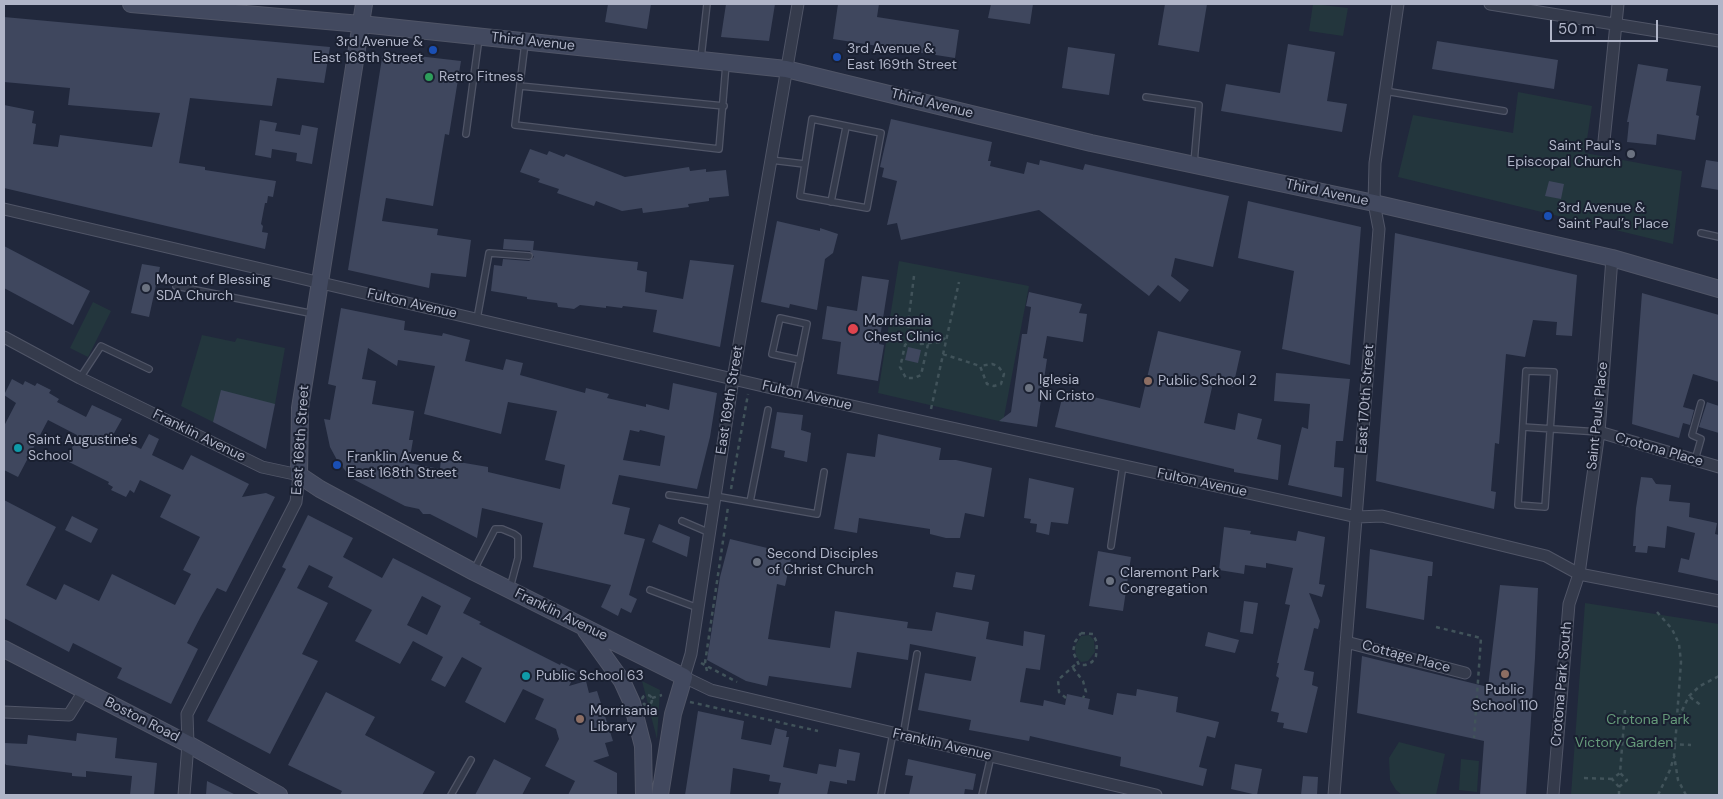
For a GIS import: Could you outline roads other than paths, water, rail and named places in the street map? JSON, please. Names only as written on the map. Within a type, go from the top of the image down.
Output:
[{"type":"main road","name":"Third Avenue","points":[[130,4],[361,24],[786,68],[1091,143],[1374,203],[1612,258],[1719,288]]},
{"type":"main road","name":"East 168th Street","points":[[299,475],[300,408],[364,4]]},
{"type":"main road","name":"Franklin Avenue","points":[[299,475],[320,489],[474,572],[684,677]]},
{"type":"main road","points":[[583,627],[622,680],[632,703],[643,746],[644,795]]},
{"type":"main road","name":"Boston Road","points":[[4,649],[188,744],[279,795]]},
{"type":"main road","name":"East 169th Street","points":[[660,795],[673,714],[684,677]]},
{"type":"street","name":"East 169th Street","points":[[684,677],[691,654],[733,379],[798,4]]},
{"type":"street","name":"East 170th Street","points":[[1334,795],[1379,229],[1374,203],[1375,163],[1398,4]]},
{"type":"street","points":[[1490,4],[1719,41]]},
{"type":"street","points":[[1604,141],[1618,4]]},
{"type":"street","name":"Fulton Avenue","points":[[4,209],[793,393],[1357,517],[1382,516],[1546,556],[1579,574],[1719,601]]},
{"type":"street","name":"Saint Pauls Place","points":[[1579,574],[1599,432],[1612,258]]},
{"type":"street","name":"Franklin Avenue","points":[[4,337],[80,378],[262,467],[299,475]]},
{"type":"street","name":"Crotona Place","points":[[1599,432],[1719,467]]},
{"type":"street","name":"East 168th Street","points":[[184,795],[188,744],[187,714],[296,502],[299,475]]},
{"type":"street","name":"Crotona Park South","points":[[1553,795],[1569,604],[1579,574]]},
{"type":"street","name":"Cottage Place","points":[[1346,642],[1465,672]]},
{"type":"street","name":"Franklin Avenue","points":[[684,677],[711,690],[1156,795]]},
{"type":"street","points":[[4,712],[69,715],[84,690]]},
{"type":"lane","points":[[701,60],[707,4]]},
{"type":"lane","points":[[466,134],[479,36]]},
{"type":"lane","points":[[525,41],[514,126],[719,149],[724,106],[726,62]]},
{"type":"lane","points":[[520,86],[724,106]]},
{"type":"lane","points":[[1386,91],[1504,111]]},
{"type":"lane","points":[[1146,97],[1199,105],[1194,165]]},
{"type":"lane","points":[[812,120],[846,126],[881,134],[867,208],[800,196],[812,120]]},
{"type":"lane","points":[[831,202],[846,126]]},
{"type":"lane","points":[[770,160],[804,164]]},
{"type":"lane","points":[[1701,233],[1719,237]]},
{"type":"lane","points":[[477,320],[489,253],[529,256]]},
{"type":"lane","points":[[176,286],[316,314]]},
{"type":"lane","points":[[793,393],[800,360],[807,324],[780,318],[772,354],[800,360]]},
{"type":"lane","points":[[80,378],[101,346],[149,369]]},
{"type":"lane","points":[[1526,371],[1554,372],[1552,429],[1545,507],[1518,505],[1526,371]]},
{"type":"lane","points":[[1695,460],[1701,439],[1692,435],[1701,403]]},
{"type":"lane","points":[[750,502],[768,410]]},
{"type":"lane","points":[[1523,427],[1599,432]]},
{"type":"lane","points":[[1111,546],[1123,465]]},
{"type":"lane","points":[[669,495],[715,499],[730,498],[817,514],[824,472]]},
{"type":"lane","points":[[682,521],[710,533]]},
{"type":"lane","points":[[474,572],[494,529],[502,529],[514,534],[518,537],[519,542],[518,558],[510,590]]},
{"type":"lane","points":[[650,590],[698,608]]},
{"type":"lane","points":[[880,795],[898,735],[917,654]]},
{"type":"lane","points":[[982,795],[991,756]]},
{"type":"lane","points":[[451,795],[471,760]]},
{"type":"place","name":"3rd Avenue & East 168th Street","points":[[433,50]]},
{"type":"place","name":"3rd Avenue & East 169th Street","points":[[837,57]]},
{"type":"place","name":"Retro Fitness","points":[[429,77]]},
{"type":"place","name":"Saint Paul's Episcopal Church","points":[[1631,154]]},
{"type":"place","name":"3rd Avenue & Saint Paul’s Place","points":[[1548,216]]},
{"type":"place","name":"Mount of Blessing SDA Church","points":[[146,288]]},
{"type":"place","name":"Morrisania Chest Clinic","points":[[853,329]]},
{"type":"place","name":"Public School 2","points":[[1148,381]]},
{"type":"place","name":"Iglesia Ni Cristo","points":[[1029,388]]},
{"type":"place","name":"Saint Augustine's School","points":[[18,448]]},
{"type":"place","name":"Franklin Avenue & East 168th Street","points":[[337,465]]},
{"type":"place","name":"Second Disciples of Christ Church","points":[[757,562]]},
{"type":"place","name":"Claremont Park Congregation","points":[[1110,581]]},
{"type":"place","name":"Public School 110","points":[[1505,674]]},
{"type":"place","name":"Public School 63","points":[[526,676]]},
{"type":"place","name":"Morrisania Library","points":[[580,719]]},
{"type":"park label","name":"Crotona Park","points":[[1648,720]]},
{"type":"park label","name":"Victory Garden","points":[[1624,743]]}]
